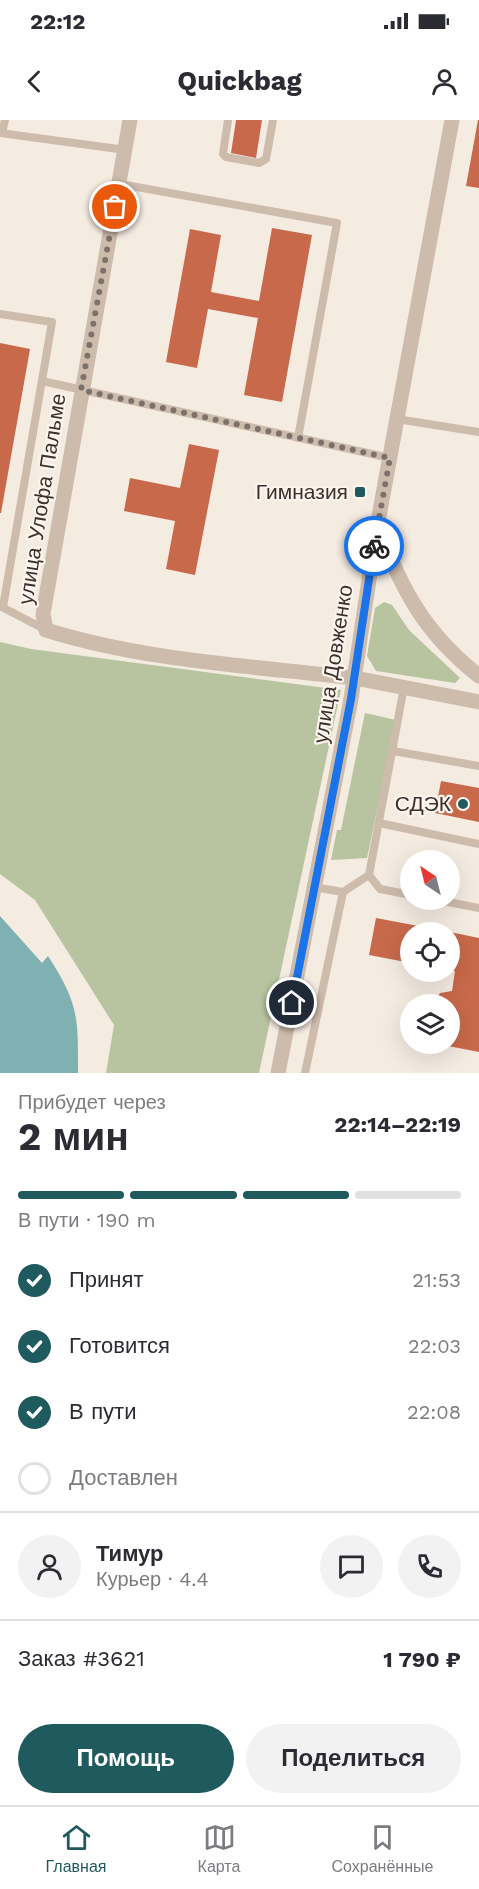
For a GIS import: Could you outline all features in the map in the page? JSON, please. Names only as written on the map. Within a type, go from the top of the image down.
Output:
[{"type":"street","name":"улица Улофа Пальме","points":[[130,120],[43,614],[46,630],[81,641],[185,658],[354,678],[479,702]]},
{"type":"street","name":"улица Довженко","points":[[278,1073],[354,678],[376,527],[452,120]]},
{"type":"street","points":[[376,527],[402,587],[419,616],[445,646],[479,676]]},
{"type":"lane","points":[[5,120],[1,133],[126,150]]},
{"type":"lane","points":[[228,120],[224,154],[226,157],[259,162],[266,159],[273,120]]},
{"type":"lane","points":[[120,184],[337,223],[298,438]]},
{"type":"lane","points":[[0,314],[52,322],[2,606],[46,630]]},
{"type":"lane","points":[[42,381],[390,458]]},
{"type":"lane","points":[[397,419],[479,432]]},
{"type":"lane","points":[[314,887],[343,892],[369,875],[405,687]]},
{"type":"lane","points":[[393,751],[479,766]]},
{"type":"lane","points":[[379,823],[479,844]]},
{"type":"lane","points":[[369,875],[380,889],[400,893]]},
{"type":"lane","points":[[305,1073],[343,892]]},
{"type":"lane","points":[[460,904],[479,908]]},
{"type":"green space","points":[[384,602],[392,605],[409,630],[460,678],[455,683],[376,671],[367,656],[375,608]]},
{"type":"green space","points":[[0,642],[31,649],[341,690],[259,1073],[106,1073],[114,1025],[35,900],[0,874]]},
{"type":"green space","points":[[365,713],[396,720],[367,858],[331,860],[337,830],[341,830]]},
{"type":"water","points":[[0,916],[42,963],[48,956],[66,987],[77,1024],[78,1073],[0,1073]]},
{"type":"building","points":[[236,120],[262,120],[256,158],[231,153]]},
{"type":"building","points":[[479,120],[479,188],[466,186]]},
{"type":"building","points":[[272,228],[312,235],[282,402],[244,395],[258,318],[208,309],[197,368],[166,362],[190,229],[221,235],[211,292],[259,301]]},
{"type":"building","points":[[0,343],[30,349],[1,513],[0,513]]},
{"type":"building","points":[[189,444],[219,450],[195,575],[166,569],[175,521],[124,511],[130,478],[180,488]]},
{"type":"building","points":[[441,781],[479,788],[479,822],[435,813]]},
{"type":"building","points":[[376,918],[400,923],[400,961],[369,955]]},
{"type":"building","points":[[460,934],[479,938],[479,1052],[460,1048],[460,994],[439,994],[452,991],[453,982],[460,982]]},
{"type":"way so far","points":[[115,207],[81,390],[390,458],[374,546]]},
{"type":"place","name":"Гимназия","points":[[360,492]]},
{"type":"place","name":"СДЭК","points":[[463,804]]},
{"type":"route","points":[[292,1003],[351,699],[374,546]]}]
